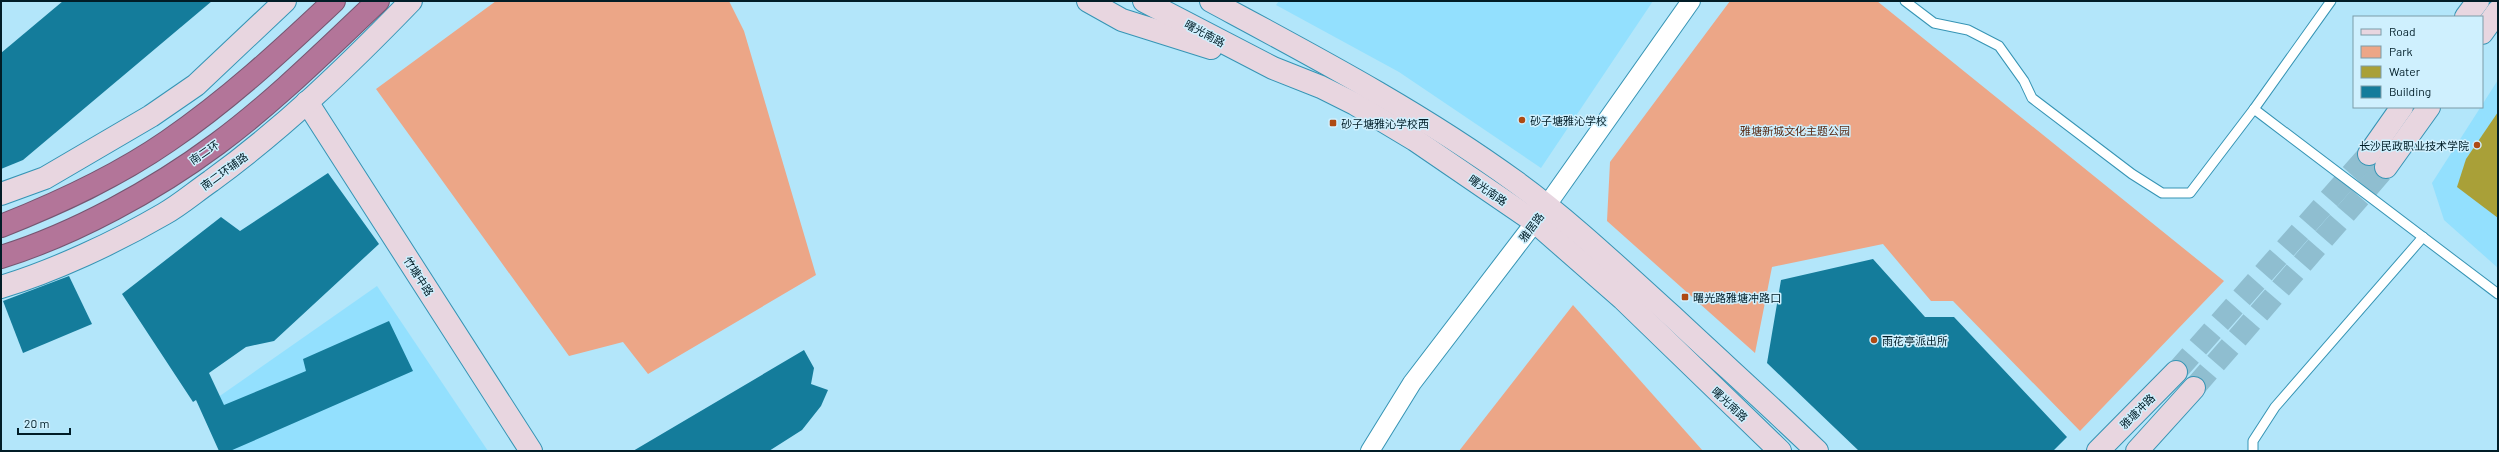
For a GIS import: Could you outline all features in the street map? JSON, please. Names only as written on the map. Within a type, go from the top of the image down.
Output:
[{"type":"highway","points":[[1,226],[54,204],[86,188],[167,142],[219,104],[334,1]]},
{"type":"highway","name":"南二环","points":[[1,257],[70,230],[118,206],[217,144],[272,98],[378,1]]},
{"type":"main road","points":[[1,194],[45,178],[151,116],[196,85],[285,1]]},
{"type":"main road","name":"南二环辅路","points":[[1,287],[22,281],[82,255],[164,214],[248,154],[337,77],[411,1]]},
{"type":"main road","points":[[1088,1],[1122,20],[1273,68]]},
{"type":"main road","name":"曙光南路","points":[[1144,1],[1273,68],[1320,87],[1361,108],[1541,214],[1623,299],[1780,451]]},
{"type":"main road","name":"曙光南路","points":[[1211,1],[1373,88],[1436,127],[1541,214],[1646,293],[1817,451]]},
{"type":"main road","points":[[1232,1],[1289,43]]},
{"type":"main road","points":[[2467,16],[2478,1]]},
{"type":"main road","points":[[2483,32],[2498,11]]},
{"type":"main road","name":"竹塘中路","points":[[307,102],[531,451]]},
{"type":"main road","points":[[2368,154],[2401,108]]},
{"type":"main road","points":[[2386,167],[2428,108]]},
{"type":"main road","name":"雅塘冲路","points":[[2098,451],[2176,372]]},
{"type":"main road","points":[[2137,451],[2194,388]]},
{"type":"street","name":"雅居路","points":[[1370,451],[1412,383],[1541,214],[1691,1]]},
{"type":"lane","points":[[1905,1],[1934,22],[1968,30],[1999,46],[2024,81],[2032,98],[2132,174],[2162,193],[2190,193],[2254,109],[2331,1]]},
{"type":"lane","points":[[2254,109],[2498,294]]},
{"type":"lane","points":[[2254,451],[2253,440],[2275,407],[2423,237]]},
{"type":"shaded area","name":"砂子塘雅沁学校","points":[[1279,1],[1653,1],[1541,168],[1399,72],[1276,5]]},
{"type":"shaded area","name":"长沙民政职业技术学院","points":[[2498,80],[2498,268],[2444,220],[2432,183],[2480,108],[2483,108],[2483,103]]},
{"type":"shaded area","points":[[377,286],[488,451],[227,451],[204,407]]},
{"type":"green space","points":[[496,1],[729,1],[744,31],[816,275],[648,374],[623,342],[569,356],[376,89]]},
{"type":"green space","name":"雅塘新城文化主题公园","points":[[1730,1],[1877,1],[2224,281],[2080,431],[1953,301],[1931,301],[1883,244],[1772,267],[1755,353],[1607,221],[1610,162]]},
{"type":"green space","points":[[1573,305],[1703,451],[1459,451]]},
{"type":"water","points":[[2498,112],[2498,218],[2457,187],[2466,159]]},
{"type":"building","points":[[63,1],[212,1],[23,160],[1,169],[1,53]]},
{"type":"building","points":[[328,173],[379,244],[274,341],[246,347],[209,373],[224,405],[306,371],[303,359],[389,321],[413,371],[230,451],[219,451],[196,400],[193,402],[122,294],[221,217],[240,231]]},
{"type":"building","name":"雨花亭派出所","points":[[1873,259],[1925,317],[1954,317],[2067,437],[2053,451],[1859,451],[1767,363],[1781,280]]},
{"type":"building","points":[[69,276],[92,324],[23,353],[3,301]]},
{"type":"building","points":[[804,350],[814,368],[811,384],[828,390],[821,406],[802,430],[769,451],[633,451]]},
{"type":"tunnel","points":[[2176,372],[2369,154]]},
{"type":"tunnel","points":[[2194,388],[2386,167]]},
{"type":"place","name":"砂子塘雅沁学校","points":[[1522,120]]},
{"type":"place","name":"砂子塘雅沁学校西","points":[[1333,123]]},
{"type":"place","name":"长沙民政职业技术学院","points":[[2477,145]]},
{"type":"place","name":"曙光路雅塘冲路口","points":[[1685,297]]},
{"type":"place","name":"雨花亭派出所","points":[[1874,340]]}]
